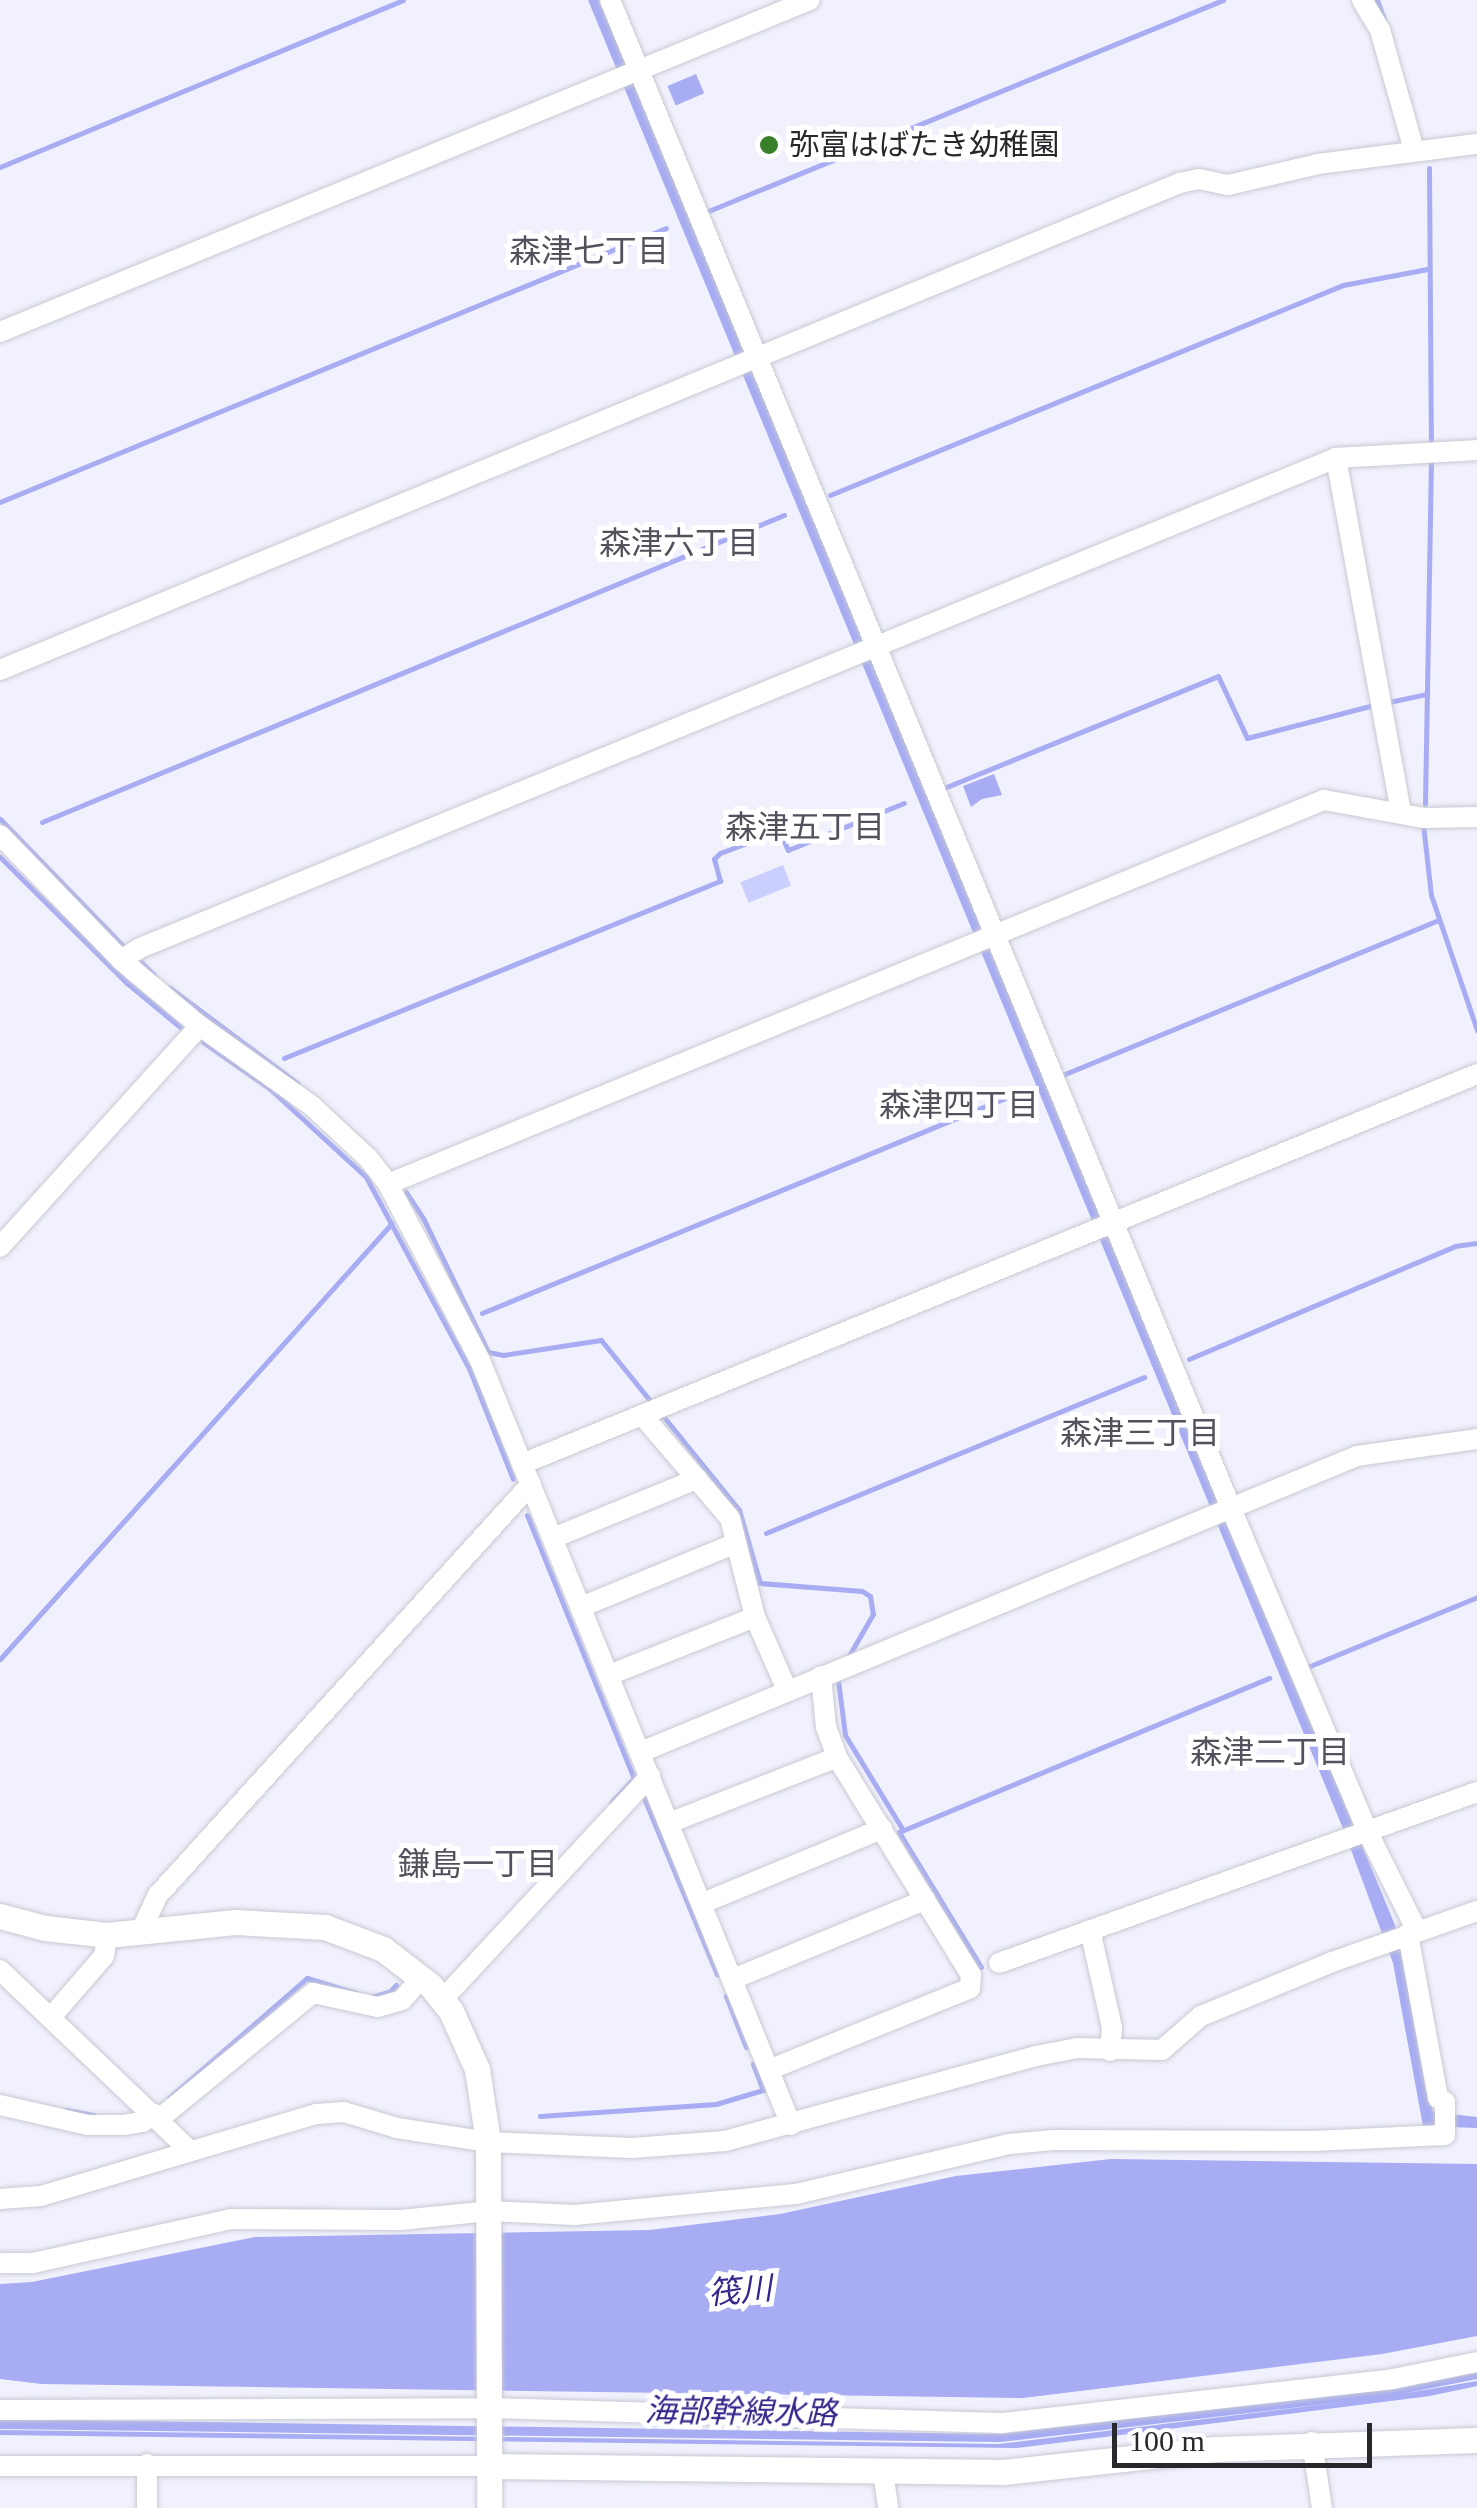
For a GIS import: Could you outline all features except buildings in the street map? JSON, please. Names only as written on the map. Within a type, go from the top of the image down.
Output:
[{"type":"street","points":[[0,2263],[32,2263],[231,2219],[574,2215],[796,2194],[1009,2144],[1039,2141],[1445,2135],[1445,2102],[1438,2098],[1403,1936],[1357,1835],[987,937],[878,647],[748,360],[631,74],[610,0]]},
{"type":"street","points":[[0,332],[810,0]]},
{"type":"street","points":[[1362,0],[1380,30],[1414,150]]},
{"type":"street","points":[[0,670],[1180,183],[1199,180],[1228,185],[1318,164],[1477,144]]},
{"type":"street","points":[[121,960],[140,948],[1336,458],[1477,450]]},
{"type":"street","points":[[1336,458],[1400,813]]},
{"type":"street","points":[[388,1184],[1324,800],[1424,818],[1477,816]]},
{"type":"street","points":[[0,836],[121,960],[200,1026],[312,1106],[368,1158],[388,1184],[478,1358],[791,2125]]},
{"type":"street","points":[[0,1246],[200,1026]]},
{"type":"street","points":[[522,1464],[1477,1074]]},
{"type":"street","points":[[642,1415],[730,1518],[756,1617],[787,1690]]},
{"type":"street","points":[[640,1752],[1222,1509],[1369,1453],[1477,1439]]},
{"type":"street","points":[[553,1538],[697,1479]]},
{"type":"street","points":[[141,1931],[158,1895],[531,1484]]},
{"type":"street","points":[[581,1607],[736,1543]]},
{"type":"street","points":[[609,1675],[756,1617]]},
{"type":"street","points":[[771,2069],[970,1988],[971,1975],[837,1757],[826,1727],[821,1676]]},
{"type":"street","points":[[670,1823],[837,1757]]},
{"type":"street","points":[[442,2000],[650,1776]]},
{"type":"street","points":[[1000,1963],[1477,1792]]},
{"type":"street","points":[[703,1903],[882,1829]]},
{"type":"street","points":[[733,1979],[926,1900]]},
{"type":"street","points":[[0,2199],[42,2196],[316,2114],[344,2112],[397,2128],[488,2142],[632,2148],[725,2141],[1036,2056],[1077,2048],[1162,2050],[1201,2016],[1477,1911]]},
{"type":"street","points":[[0,1916],[45,1928],[107,1935],[235,1922],[325,1927],[382,1949],[421,1978],[442,2000],[477,2069],[488,2142],[489,2508]]},
{"type":"street","points":[[1090,1930],[1112,2028],[1110,2050]]},
{"type":"street","points":[[52,2016],[104,1956],[107,1935]]},
{"type":"street","points":[[0,1970],[157,2116],[188,2150]]},
{"type":"street","points":[[0,2105],[87,2125],[142,2122],[157,2116],[312,1993],[378,2007],[402,2000],[421,1978]]},
{"type":"street","points":[[0,2410],[489,2407],[1002,2423],[1392,2379],[1477,2362]]},
{"type":"street","points":[[0,2466],[489,2455],[1003,2472],[1312,2442],[1477,2440]]},
{"type":"street","points":[[1312,2442],[1322,2508]]},
{"type":"street","points":[[147,2464],[147,2508]]},
{"type":"street","points":[[883,2471],[888,2508]]},
{"type":"shaded area","points":[[783,865],[791,885],[749,903],[740,882]]},
{"type":"water","points":[[588,0],[599,0],[1397,1930],[1433,2112],[1477,2117],[1477,2128],[1423,2126],[1393,1963],[1344,1831]]},
{"type":"water","points":[[696,74],[704,93],[676,105],[667,86]]},
{"type":"water","points":[[994,774],[1002,795],[982,799],[971,807],[963,786]]},
{"type":"water","name":"筏川","points":[[1111,2159],[1477,2164],[1477,2336],[1382,2354],[1023,2398],[42,2384],[0,2379],[0,2284],[32,2282],[255,2237],[650,2230],[780,2214],[956,2176]]},
{"type":"water","points":[[1477,2371],[1477,2379],[1401,2394],[1477,2381],[1477,2386],[1430,2396],[1017,2448],[0,2435],[0,2430],[999,2444],[1359,2400],[1000,2442],[0,2429],[0,2419],[1001,2434],[1395,2387]]},
{"type":"waterway","points":[[0,167],[403,0]]},
{"type":"waterway","points":[[706,212],[1223,0]]},
{"type":"waterway","points":[[1377,0],[1384,19]]},
{"type":"waterway","points":[[1429,168],[1431,441]]},
{"type":"waterway","points":[[0,502],[666,228]]},
{"type":"waterway","points":[[830,495],[1343,285],[1428,269]]},
{"type":"waterway","points":[[1425,804],[1431,460]]},
{"type":"waterway","points":[[42,822],[784,515]]},
{"type":"waterway","points":[[944,788],[1218,676],[1247,738],[1370,706]]},
{"type":"waterway","points":[[1389,702],[1427,694]]},
{"type":"waterway","points":[[284,1058],[720,881],[714,859],[720,853],[779,831],[788,850],[904,803]]},
{"type":"waterway","points":[[0,819],[123,946]]},
{"type":"waterway","points":[[1423,824],[1431,895],[1477,1030]]},
{"type":"waterway","points":[[0,857],[127,983],[180,1027]]},
{"type":"waterway","points":[[1065,1074],[1438,920]]},
{"type":"waterway","points":[[141,962],[154,975]]},
{"type":"waterway","points":[[170,988],[297,1083]]},
{"type":"waterway","points":[[203,1042],[269,1088],[366,1177],[469,1368],[513,1479]]},
{"type":"waterway","points":[[482,1313],[1025,1090]]},
{"type":"waterway","points":[[406,1192],[424,1220],[488,1352],[503,1355],[601,1340],[652,1403]]},
{"type":"waterway","points":[[0,1659],[392,1223]]},
{"type":"waterway","points":[[1189,1359],[1455,1246],[1477,1243]]},
{"type":"waterway","points":[[766,1533],[1144,1377]]},
{"type":"waterway","points":[[663,1416],[739,1510],[760,1583],[862,1591],[870,1596],[873,1614],[847,1659]]},
{"type":"waterway","points":[[527,1515],[634,1778],[612,1802]]},
{"type":"waterway","points":[[1310,1666],[1477,1597]]},
{"type":"waterway","points":[[981,1967],[899,1832],[1269,1678]]},
{"type":"waterway","points":[[838,1680],[845,1735],[903,1830]]},
{"type":"waterway","points":[[644,1798],[717,1974]]},
{"type":"waterway","points":[[169,2098],[307,1978],[356,1993]]},
{"type":"waterway","points":[[371,1997],[389,1992],[396,1985]]},
{"type":"waterway","points":[[726,1996],[746,2047]]},
{"type":"waterway","points":[[540,2116],[716,2104],[763,2090],[753,2064]]},
{"type":"waterway","points":[[66,2110],[94,2115]]},
{"type":"place","name":"弥富はばたき幼稚園","points":[[769,145]]},
{"type":"district","name":"森津七丁目","points":[[589,251]]},
{"type":"district","name":"森津六丁目","points":[[679,543]]},
{"type":"district","name":"森津五丁目","points":[[805,827]]},
{"type":"district","name":"森津四丁目","points":[[959,1105]]},
{"type":"district","name":"森津三丁目","points":[[1140,1433]]},
{"type":"district","name":"森津二丁目","points":[[1270,1752]]},
{"type":"district","name":"鎌島一丁目","points":[[478,1864]]},
{"type":"water label","name":"海部幹線水路","points":[[741,2412]]}]
